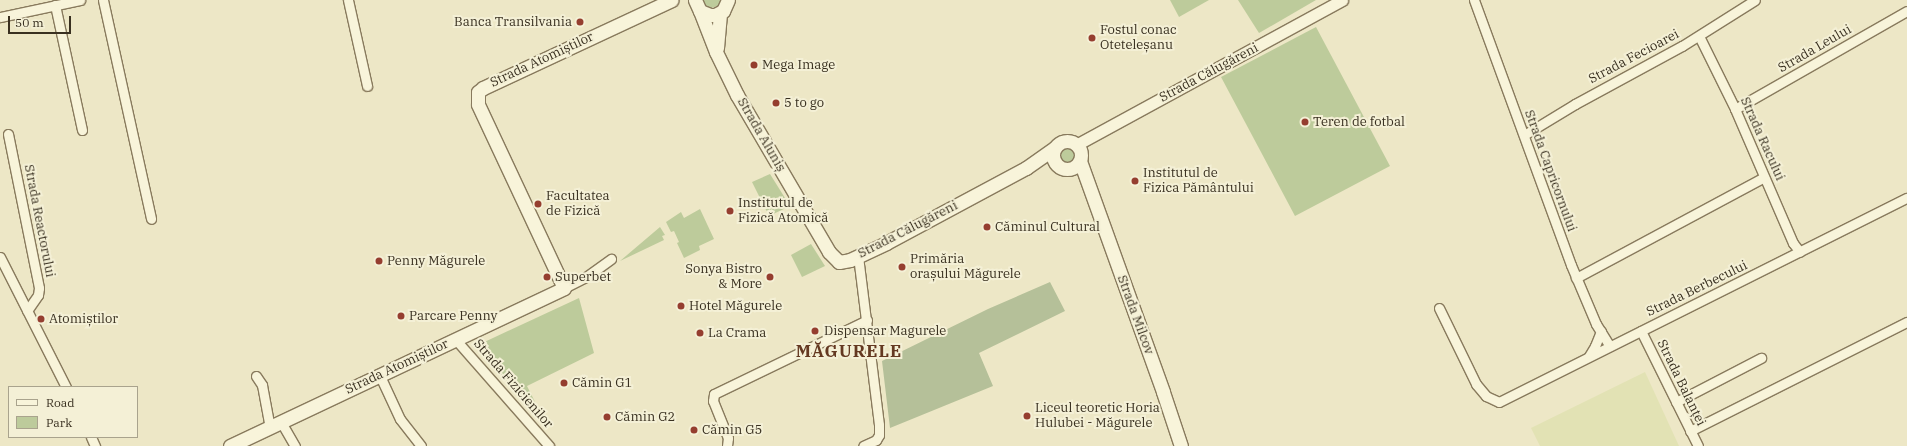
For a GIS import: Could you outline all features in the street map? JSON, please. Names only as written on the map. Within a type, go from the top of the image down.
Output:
[{"type":"main road","name":"Strada Atomiștilor","points":[[230,446],[564,288],[478,104],[478,92],[483,88],[672,0]]},
{"type":"main road","points":[[695,3],[710,15],[720,13],[726,7],[728,0]]},
{"type":"main road","name":"Strada Aluniș","points":[[695,3],[716,52],[737,95],[808,216]]},
{"type":"main road","points":[[716,52],[720,13]]},
{"type":"main road","points":[[1062,142],[1072,142],[1076,145],[1081,152],[1069,166],[1053,158],[1055,148],[1062,142]]},
{"type":"main road","name":"Strada Călugăreni","points":[[808,216],[835,260],[846,262],[1026,168],[1055,148]]},
{"type":"main road","name":"Strada Călugăreni","points":[[1026,168],[1046,164],[1069,166]]},
{"type":"main road","name":"Strada Milcov","points":[[1069,166],[1088,185],[1181,446]]},
{"type":"street","points":[[0,18],[54,4],[80,0]]},
{"type":"street","points":[[103,0],[151,219]]},
{"type":"street","points":[[348,0],[367,86]]},
{"type":"street","name":"Strada Călugăreni","points":[[1076,145],[1342,0]]},
{"type":"street","name":"Strada Capricornului","points":[[1474,0],[1576,278],[1600,331],[1610,346]]},
{"type":"street","name":"Strada Fecioarei","points":[[1524,136],[1575,104],[1699,36],[1755,0]]},
{"type":"street","points":[[54,4],[82,130]]},
{"type":"street","name":"Strada Leului","points":[[1735,109],[1907,11]]},
{"type":"street","name":"Strada Racului","points":[[1699,36],[1735,109],[1793,243],[1800,252]]},
{"type":"street","name":"Strada Reactorului","points":[[8,134],[39,288],[38,295],[28,311]]},
{"type":"street","points":[[1576,278],[1764,177]]},
{"type":"street","name":"Strada Berbecului","points":[[1439,308],[1476,384],[1486,396],[1499,402],[1907,198]]},
{"type":"street","points":[[858,256],[867,320],[879,430],[876,440],[863,446]]},
{"type":"street","points":[[0,257],[66,386]]},
{"type":"street","name":"Strada Atomiștilor","points":[[564,288],[586,278],[611,259]]},
{"type":"street","points":[[727,446],[728,438],[713,401],[714,394],[867,320]]},
{"type":"street","points":[[1690,431],[1907,322]]},
{"type":"street","points":[[1589,356],[1595,346],[1600,331]]},
{"type":"street","name":"Strada Balanței","points":[[1642,331],[1698,446]]},
{"type":"street","name":"Strada Fizicienilor","points":[[456,340],[549,446]]},
{"type":"street","points":[[1676,402],[1761,358]]},
{"type":"street","points":[[256,376],[262,385],[276,425],[296,446]]},
{"type":"street","points":[[380,376],[400,419],[421,446]]},
{"type":"green space","points":[[701,0],[721,0],[718,6],[711,8],[705,5]]},
{"type":"green space","points":[[1170,0],[1209,0],[1179,17]]},
{"type":"green space","points":[[1238,0],[1316,0],[1259,33]]},
{"type":"green space","name":"Teren de fotbal","points":[[1316,27],[1390,166],[1295,216],[1221,77]]},
{"type":"green space","points":[[1067,147],[1074,152],[1075,155],[1070,162],[1067,163],[1060,158],[1059,155],[1064,148]]},
{"type":"green space","points":[[770,174],[790,206],[769,216],[752,182]]},
{"type":"green space","points":[[700,209],[714,239],[699,246],[700,250],[684,258],[677,243],[679,242],[674,231],[671,232],[666,222],[681,212],[684,218]]},
{"type":"green space","points":[[660,227],[665,235],[662,236],[664,240],[620,261]]},
{"type":"green space","points":[[811,244],[825,266],[802,277],[791,255]]},
{"type":"green space","points":[[1050,282],[1065,311],[979,353],[993,386],[890,428],[882,361],[988,309]]},
{"type":"green space","points":[[579,298],[594,353],[527,386],[537,406],[532,407],[479,352],[478,345]]},
{"type":"green space","points":[[1645,372],[1679,446],[1540,446],[1531,428]]},
{"type":"place","name":"Banca Transilvania","points":[[580,22]]},
{"type":"place","name":"Fostul conac Oteteleșanu","points":[[1092,38]]},
{"type":"place","name":"Mega Image","points":[[754,65]]},
{"type":"place","name":"5 to go","points":[[776,103]]},
{"type":"place","name":"Teren de fotbal","points":[[1305,122]]},
{"type":"place","name":"Institutul de Fizica Pământului","points":[[1135,181]]},
{"type":"place","name":"Facultatea de Fizică","points":[[538,204]]},
{"type":"place","name":"Institutul de Fizică Atomică","points":[[730,211]]},
{"type":"place","name":"Căminul Cultural","points":[[987,227]]},
{"type":"place","name":"Penny Măgurele","points":[[379,261]]},
{"type":"place","name":"Primăria orașului Măgurele","points":[[902,267]]},
{"type":"place","name":"Superbet","points":[[547,277]]},
{"type":"place","name":"Sonya Bistro & More","points":[[770,277]]},
{"type":"place","name":"Hotel Măgurele","points":[[681,306]]},
{"type":"place","name":"Parcare Penny","points":[[401,316]]},
{"type":"place","name":"Atomiștilor","points":[[41,319]]},
{"type":"place","name":"Dispensar Magurele","points":[[815,331]]},
{"type":"place","name":"La Crama","points":[[700,333]]},
{"type":"place","name":"Cămin G1","points":[[564,383]]},
{"type":"place","name":"Liceul teoretic Horia Hulubei - Măgurele","points":[[1027,416]]},
{"type":"place","name":"Cămin G2","points":[[607,417]]},
{"type":"place","name":"Cămin G5","points":[[694,430]]},
{"type":"district","name":"MĂGURELE","points":[[849,352]]}]
